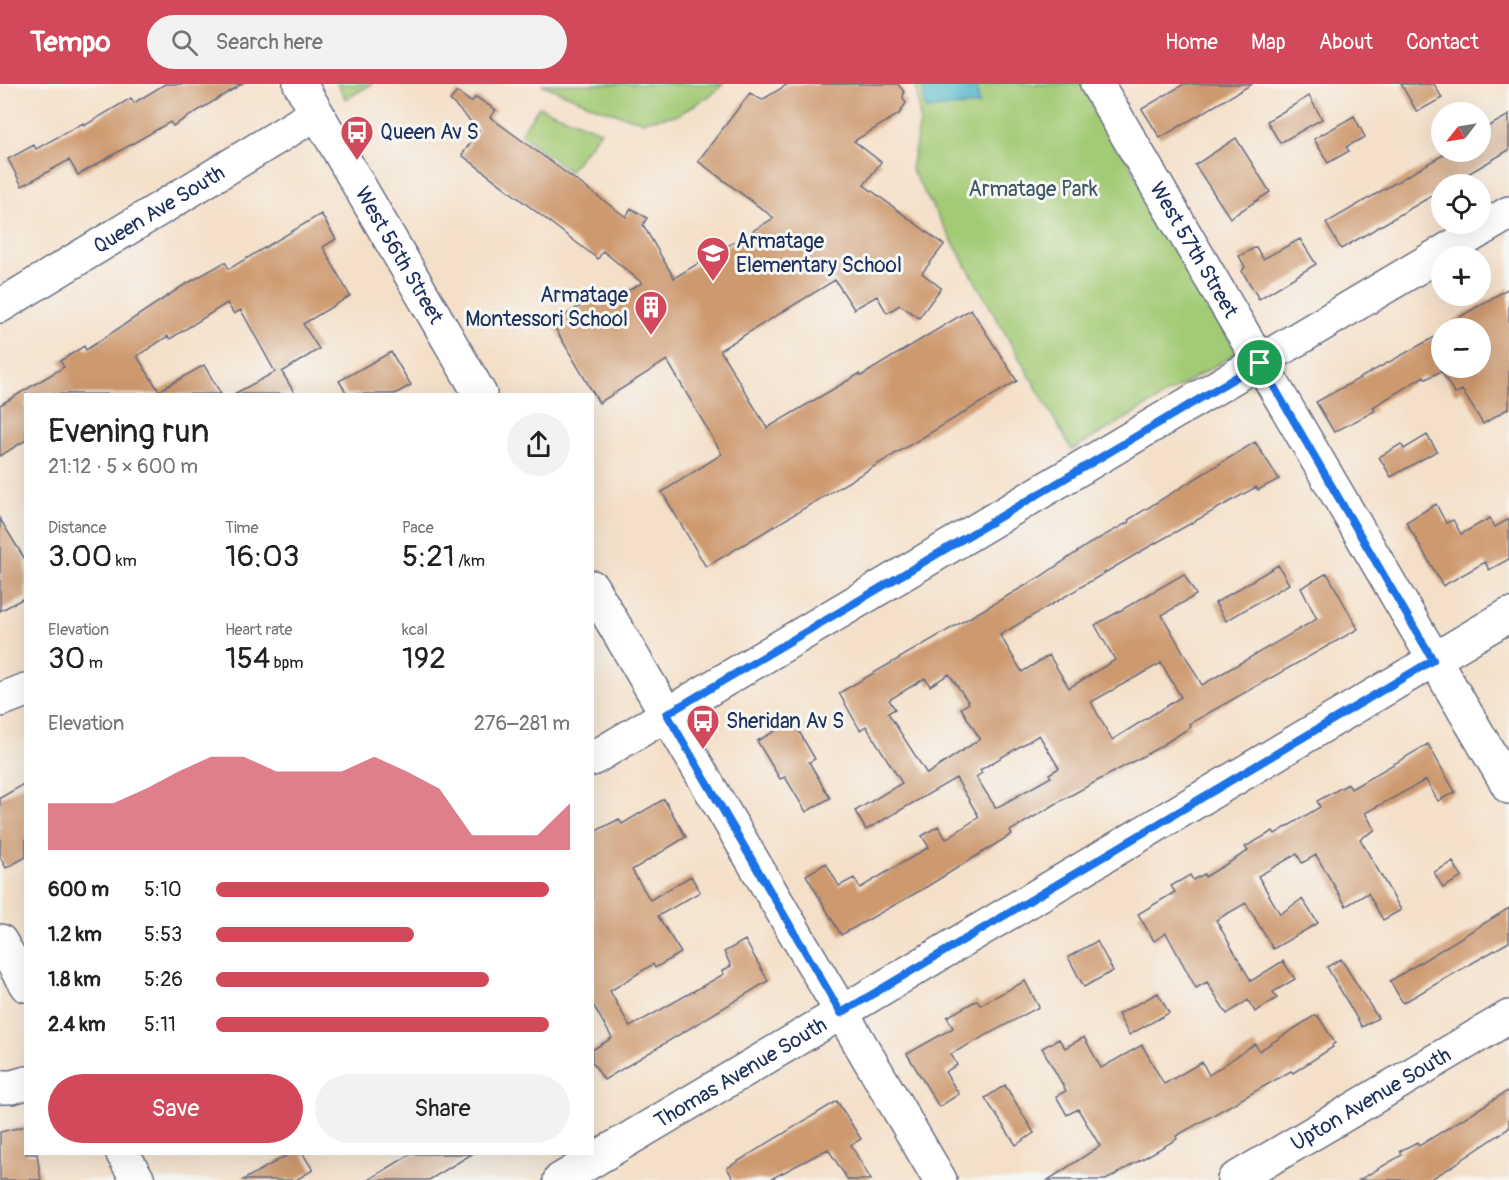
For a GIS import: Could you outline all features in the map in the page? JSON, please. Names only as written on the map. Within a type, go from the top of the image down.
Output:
[{"type":"street","name":"West 56th Street","points":[[300,84],[479,393]]},
{"type":"street","name":"West 57th Street","points":[[1097,84],[1509,787]]},
{"type":"street","name":"Queen Ave South","points":[[0,306],[317,113]]},
{"type":"street","points":[[594,758],[1509,213]]},
{"type":"street","points":[[594,590],[940,1180]]},
{"type":"street","name":"Thomas Avenue South","points":[[560,1180],[1509,615]]},
{"type":"street","points":[[0,700],[24,691]]},
{"type":"street","points":[[0,941],[24,982]]},
{"type":"street","name":"Upton Avenue South","points":[[1234,1180],[1509,1017]]},
{"type":"street","points":[[0,1087],[24,1084]]},
{"type":"street","points":[[124,1155],[138,1180]]},
{"type":"green space","points":[[337,84],[372,84],[346,99]]},
{"type":"green space","points":[[541,84],[723,84],[714,93],[678,115],[641,121],[601,109]]},
{"type":"green space","name":"Armatage Park","points":[[916,84],[1084,84],[1237,353],[1072,450],[911,169],[920,122]]},
{"type":"green space","points":[[539,107],[601,131],[569,171],[520,134]]},
{"type":"water","points":[[923,84],[977,84],[979,105],[925,109]]},
{"type":"building","points":[[165,84],[242,84],[173,126],[170,122],[78,175],[69,160],[22,186],[8,159],[34,145],[36,149],[83,123],[84,126],[131,98],[134,103]]},
{"type":"building","name":"Armatage Montessori School","points":[[788,84],[898,84],[904,92],[903,98],[906,103],[899,114],[854,141],[881,162],[864,185],[944,245],[922,273],[941,288],[919,318],[900,305],[887,313],[877,296],[854,309],[835,280],[720,350],[767,428],[859,374],[861,376],[971,309],[1017,381],[706,567],[662,492],[722,454],[667,360],[599,403],[552,323],[595,297],[600,306],[642,283],[603,251],[598,259],[462,155],[479,130],[450,100],[457,92],[471,102],[476,97],[496,110],[490,117],[626,217],[631,208],[647,218],[643,225],[674,278],[774,218],[698,161],[750,93],[762,100]]},
{"type":"building","points":[[1184,84],[1252,84],[1160,138],[1142,109]]},
{"type":"building","points":[[1401,84],[1434,84],[1442,98],[1431,102],[1417,112]]},
{"type":"building","points":[[1309,96],[1322,119],[1280,143],[1267,121]]},
{"type":"building","points":[[1509,115],[1509,150],[1491,161],[1491,125]]},
{"type":"building","points":[[1354,116],[1365,137],[1346,147],[1349,151],[1328,163],[1314,139]]},
{"type":"building","points":[[1236,138],[1270,192],[1230,218],[1195,165]]},
{"type":"building","points":[[1431,162],[1489,162],[1468,174],[1431,174],[1431,196],[1341,249],[1326,223]]},
{"type":"building","points":[[321,214],[336,239],[323,247],[350,296],[303,324],[319,349],[282,372],[294,393],[236,393],[275,372],[241,310],[234,314],[227,303],[170,339],[168,336],[137,356],[159,391],[204,365],[220,393],[24,393],[24,441],[0,456],[0,405],[64,367],[60,361],[84,346],[86,350],[181,287],[225,262],[229,269]]},
{"type":"building","points":[[1300,239],[1316,264],[1259,299],[1242,271],[1245,267],[1239,256],[1256,247],[1263,259]]},
{"type":"building","points":[[1509,288],[1509,408],[1483,424],[1462,390],[1455,394],[1445,378],[1491,378],[1491,318],[1458,318],[1478,306],[1491,306],[1491,299]]},
{"type":"building","points":[[1431,339],[1431,376],[1426,379],[1424,376],[1373,407],[1375,411],[1334,432],[1316,402]]},
{"type":"building","points":[[391,352],[411,385],[397,393],[346,393],[339,381]]},
{"type":"building","points":[[1427,435],[1437,451],[1391,477],[1379,457],[1401,444],[1404,449]]},
{"type":"building","points":[[1255,442],[1279,479],[1258,490],[1256,487],[1145,549],[1000,635],[1022,672],[1049,655],[1069,688],[1115,660],[1095,625],[1184,574],[1196,595],[1162,615],[1202,685],[1317,619],[1301,588],[1327,573],[1358,629],[1189,724],[1191,727],[1156,749],[1064,799],[1010,831],[1012,834],[923,889],[841,935],[806,875],[826,863],[839,886],[854,878],[860,888],[929,847],[922,836],[938,826],[946,839],[979,817],[956,778],[866,830],[855,811],[902,783],[866,726],[860,730],[839,693],[1040,577],[1089,544],[1129,522],[1128,520]],"holes":[[[1161,663],[1181,697],[1112,740],[1091,702]],[[949,674],[969,703],[961,708],[980,739],[927,774],[888,713],[895,709],[889,700],[925,678],[930,686]],[[1039,735],[1059,768],[1049,774],[1051,777],[996,808],[976,777],[982,773],[980,770]]]},
{"type":"building","points":[[1436,504],[1446,523],[1453,520],[1461,534],[1490,518],[1495,527],[1509,519],[1509,559],[1489,570],[1485,562],[1443,586],[1406,522]]},
{"type":"building","points":[[0,519],[24,558],[24,598],[0,611]]},
{"type":"building","points":[[1278,565],[1289,584],[1226,621],[1215,603]]},
{"type":"building","points":[[793,721],[815,759],[809,762],[830,798],[806,812],[785,777],[780,779],[757,741]]},
{"type":"building","points":[[1428,744],[1455,792],[1438,801],[1426,780],[1365,813],[1375,830],[1360,839],[1401,910],[1383,920],[1368,893],[1346,906],[1316,855],[1302,863],[1297,854],[1258,876],[1280,914],[1302,899],[1318,923],[1273,949],[1246,903],[1216,920],[1251,981],[1283,961],[1295,979],[1273,992],[1277,998],[1255,1012],[1248,1000],[1227,1014],[1207,982],[1196,988],[1166,933],[1154,941],[1138,914],[1175,892],[1171,886],[1190,875],[1193,880],[1204,874],[1205,877],[1248,851],[1245,847],[1273,831],[1275,834],[1320,807],[1317,801],[1348,784],[1351,789]]},
{"type":"building","points":[[24,784],[24,858],[6,868],[0,857],[0,798]]},
{"type":"building","points":[[664,799],[686,837],[632,870],[650,900],[691,876],[700,892],[658,916],[681,953],[655,968],[653,964],[610,991],[630,1027],[724,974],[722,971],[731,966],[724,952],[745,940],[768,981],[604,1080],[594,1065],[594,1049],[612,1038],[594,1006],[594,832],[619,819],[622,824]]},
{"type":"building","points":[[1453,862],[1462,877],[1443,888],[1434,872]]},
{"type":"building","points":[[1509,908],[1509,942],[1403,1003],[1390,981]]},
{"type":"building","points":[[1097,941],[1113,971],[1084,987],[1068,957]]},
{"type":"building","points":[[1341,959],[1378,1018],[1362,1027],[1327,967]]},
{"type":"building","points":[[1025,981],[1039,1007],[951,1054],[957,1065],[945,1072],[959,1094],[939,1107],[907,1054],[953,1028],[947,1017],[977,1000],[980,1005]]},
{"type":"building","points":[[1158,993],[1169,1013],[1129,1035],[1118,1014]]},
{"type":"building","points":[[1314,1016],[1318,1016],[1335,1043],[1333,1047],[1293,1073],[1291,1071],[1176,1136],[1177,1139],[1106,1180],[1048,1180],[1100,1146],[1078,1109],[1067,1115],[1056,1096],[1066,1091],[1042,1048],[1059,1039],[1065,1048],[1084,1037],[1101,1068],[1142,1045],[1164,1084],[1202,1062],[1209,1075],[1255,1044],[1259,1051]]},
{"type":"building","points":[[1005,1085],[1034,1133],[1016,1145],[985,1098]]},
{"type":"building","points":[[1509,1090],[1509,1128],[1448,1169],[1429,1180],[1359,1180],[1402,1155],[1400,1151],[1417,1142],[1419,1146]]},
{"type":"building","points":[[837,1101],[861,1139],[851,1145],[871,1180],[848,1180],[828,1149],[769,1180],[734,1180],[727,1168]]},
{"type":"building","points":[[24,1126],[24,1155],[37,1155],[41,1180],[0,1180],[0,1132]]},
{"type":"building","points":[[287,1155],[304,1155],[313,1170],[296,1180],[243,1180]]},
{"type":"building","points":[[409,1155],[470,1155],[429,1180],[368,1180]]},
{"type":"place","name":"Queen Av S","points":[[357,161]]},
{"type":"place","name":"Armatage Elementary School","points":[[713,282]]},
{"type":"place","name":"Armatage Montessori School","points":[[651,336]]},
{"type":"place","name":"Sheridan Av S","points":[[703,750]]},
{"type":"route","points":[[1260,363],[1433,660],[841,1013],[667,714],[1260,363]]}]
